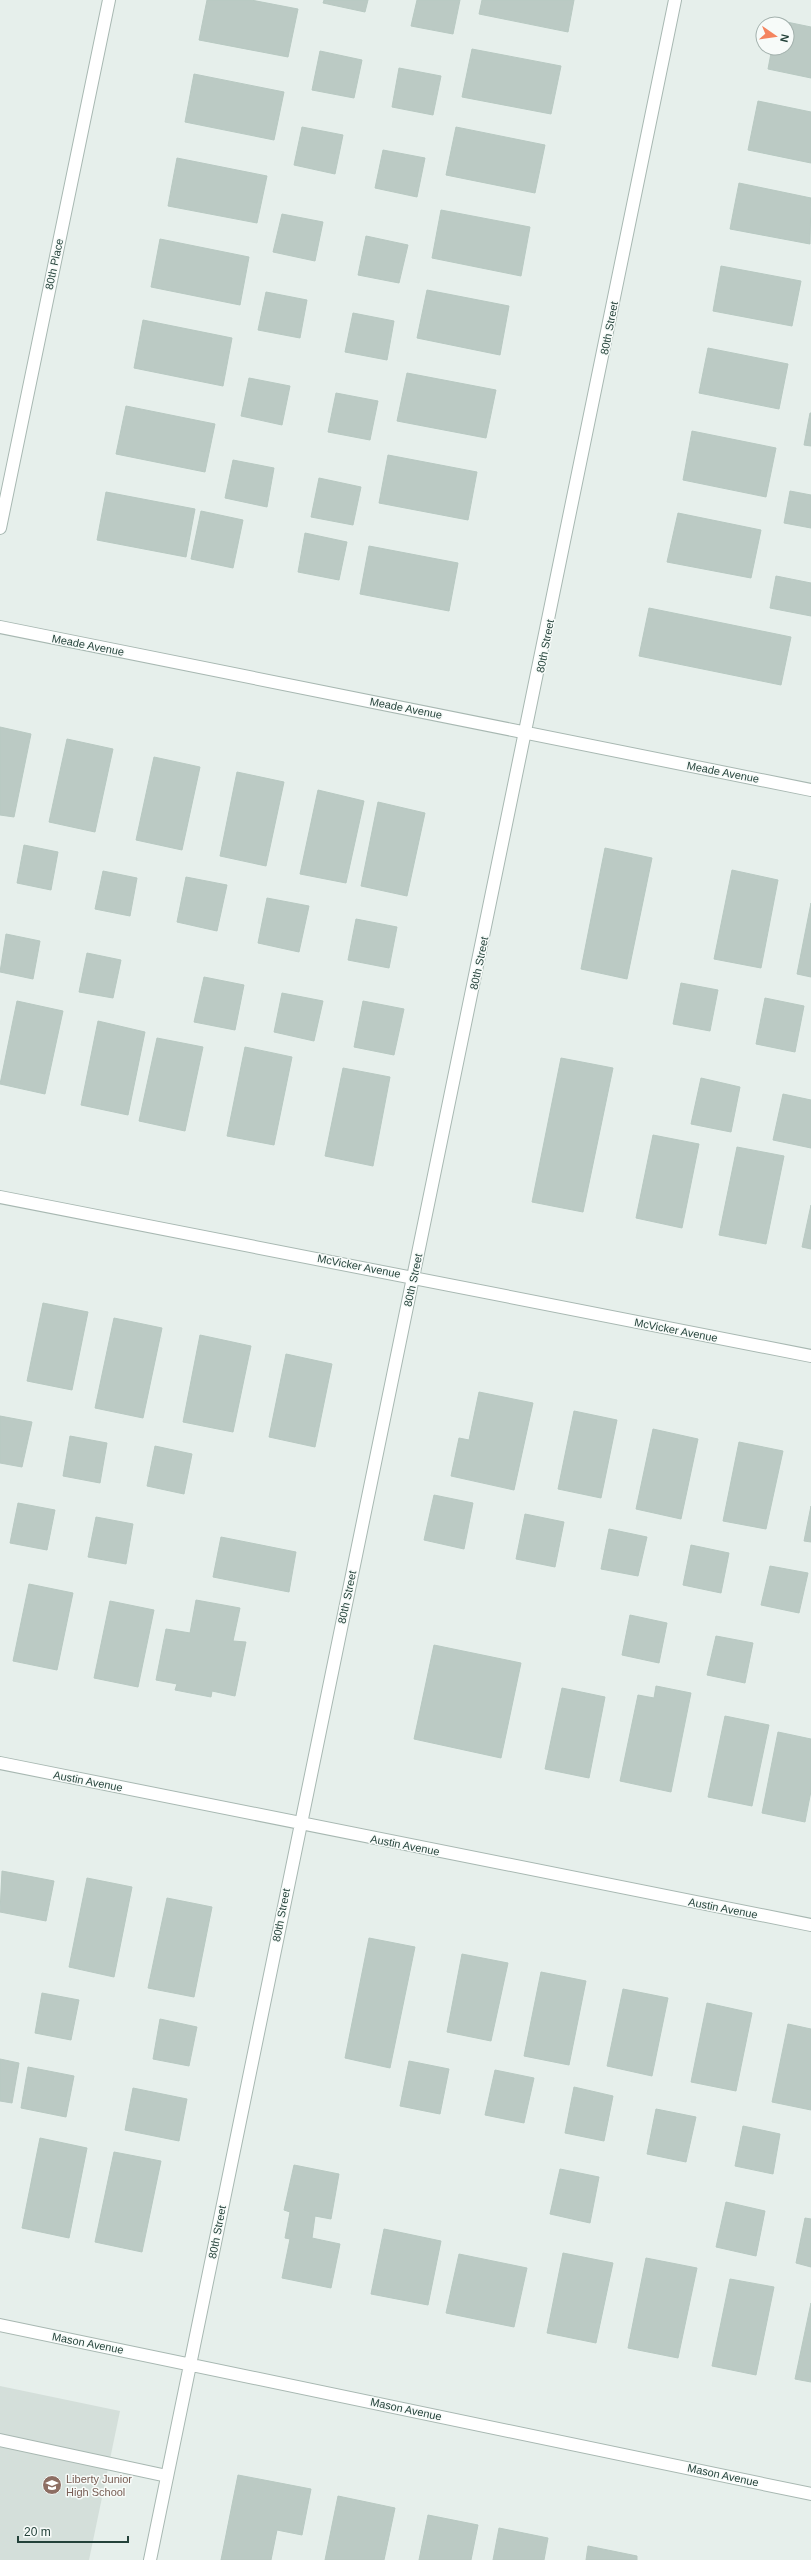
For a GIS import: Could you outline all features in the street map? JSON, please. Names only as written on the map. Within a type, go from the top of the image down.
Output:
[{"type":"street","name":"80th Place","points":[[0,528],[109,0]]},
{"type":"street","name":"80th Street","points":[[150,2560],[300,1824],[527,732],[676,0]]},
{"type":"street","name":"Meade Avenue","points":[[0,627],[811,790]]},
{"type":"street","name":"McVicker Avenue","points":[[0,1197],[811,1356]]},
{"type":"street","name":"Austin Avenue","points":[[0,1763],[811,1925]]},
{"type":"street","name":"Mason Avenue","points":[[0,2325],[190,2363],[811,2494]]},
{"type":"street","points":[[0,2440],[167,2476]]},
{"type":"shaded area","name":"Liberty Junior High School","points":[[0,2386],[120,2411],[89,2560],[0,2560]]},
{"type":"building","points":[[207,0],[251,0],[298,9],[288,57],[199,40]]},
{"type":"building","points":[[324,0],[368,0],[365,12],[323,3]]},
{"type":"building","points":[[417,0],[460,0],[453,34],[411,26]]},
{"type":"building","points":[[482,0],[574,0],[568,32],[479,14]]},
{"type":"building","points":[[795,24],[811,27],[811,78],[768,69],[770,56],[795,56]]},
{"type":"building","points":[[472,49],[561,66],[551,114],[462,97]]},
{"type":"building","points":[[320,51],[362,60],[354,98],[312,90]]},
{"type":"building","points":[[399,68],[441,76],[433,115],[392,107]]},
{"type":"building","points":[[194,74],[284,92],[274,140],[185,122]]},
{"type":"building","points":[[758,101],[811,112],[811,163],[748,150]]},
{"type":"building","points":[[302,127],[343,135],[335,174],[294,165]]},
{"type":"building","points":[[456,127],[545,145],[535,193],[446,175]]},
{"type":"building","points":[[383,150],[425,158],[417,197],[375,188]]},
{"type":"building","points":[[177,158],[267,176],[257,223],[168,206]]},
{"type":"building","points":[[739,183],[811,198],[810,244],[730,229]]},
{"type":"building","points":[[441,210],[530,227],[521,276],[432,258]]},
{"type":"building","points":[[282,214],[323,222],[315,261],[273,252]]},
{"type":"building","points":[[366,236],[408,245],[399,283],[358,275]]},
{"type":"building","points":[[160,239],[249,257],[240,305],[151,287]]},
{"type":"building","points":[[721,266],[801,281],[792,326],[713,311]]},
{"type":"building","points":[[427,290],[509,306],[500,355],[417,338]]},
{"type":"building","points":[[266,292],[307,300],[300,338],[258,330]]},
{"type":"building","points":[[353,313],[394,321],[387,360],[345,352]]},
{"type":"building","points":[[143,320],[232,338],[223,386],[134,368]]},
{"type":"building","points":[[708,348],[788,364],[779,409],[699,393]]},
{"type":"building","points":[[407,373],[496,390],[486,438],[397,421]]},
{"type":"building","points":[[249,378],[290,386],[282,425],[241,416]]},
{"type":"building","points":[[336,393],[378,401],[370,440],[328,432]]},
{"type":"building","points":[[126,406],[215,424],[205,472],[116,454]]},
{"type":"building","points":[[811,413],[811,446],[804,445]]},
{"type":"building","points":[[692,431],[776,448],[766,497],[683,480]]},
{"type":"building","points":[[388,455],[477,472],[468,520],[379,503]]},
{"type":"building","points":[[233,460],[274,468],[267,507],[225,498]]},
{"type":"building","points":[[319,478],[361,487],[353,525],[311,517]]},
{"type":"building","points":[[790,491],[811,495],[811,528],[784,523]]},
{"type":"building","points":[[106,492],[195,509],[186,557],[97,540]]},
{"type":"building","points":[[201,511],[243,520],[233,568],[191,559]]},
{"type":"building","points":[[678,513],[761,530],[751,578],[667,562]]},
{"type":"building","points":[[305,533],[347,542],[339,580],[298,572]]},
{"type":"building","points":[[369,546],[458,563],[449,611],[360,594]]},
{"type":"building","points":[[776,576],[811,583],[811,616],[770,608]]},
{"type":"building","points":[[649,608],[791,637],[781,685],[639,656]]},
{"type":"building","points":[[0,727],[31,734],[14,817],[0,815]]},
{"type":"building","points":[[67,739],[113,749],[95,832],[49,822]]},
{"type":"building","points":[[154,757],[200,767],[182,850],[136,840]]},
{"type":"building","points":[[237,772],[284,782],[266,866],[220,856]]},
{"type":"building","points":[[318,790],[364,801],[346,883],[300,874]]},
{"type":"building","points":[[378,802],[425,813],[407,896],[361,886]]},
{"type":"building","points":[[24,845],[58,852],[51,890],[17,883]]},
{"type":"building","points":[[605,848],[652,858],[627,979],[581,969]]},
{"type":"building","points":[[732,870],[778,880],[761,968],[714,959]]},
{"type":"building","points":[[103,871],[137,878],[130,916],[95,909]]},
{"type":"building","points":[[186,877],[227,885],[217,931],[177,922]]},
{"type":"building","points":[[267,898],[309,906],[299,952],[258,943]]},
{"type":"building","points":[[811,903],[811,977],[797,974]]},
{"type":"building","points":[[356,919],[397,927],[389,968],[348,960]]},
{"type":"building","points":[[6,934],[40,941],[33,979],[0,972]]},
{"type":"building","points":[[87,953],[121,960],[113,998],[79,992]]},
{"type":"building","points":[[204,977],[244,985],[235,1030],[194,1022]]},
{"type":"building","points":[[681,983],[718,990],[710,1031],[673,1024]]},
{"type":"building","points":[[282,993],[323,1001],[314,1041],[274,1032]]},
{"type":"building","points":[[765,998],[804,1006],[795,1052],[756,1044]]},
{"type":"building","points":[[17,1001],[63,1011],[45,1094],[0,1084]]},
{"type":"building","points":[[363,1001],[404,1009],[394,1055],[354,1047]]},
{"type":"building","points":[[98,1021],[145,1032],[128,1115],[81,1105]]},
{"type":"building","points":[[157,1038],[203,1047],[185,1131],[139,1121]]},
{"type":"building","points":[[245,1047],[292,1057],[274,1145],[227,1136]]},
{"type":"building","points":[[561,1058],[613,1068],[583,1212],[532,1202]]},
{"type":"building","points":[[343,1068],[390,1077],[373,1166],[325,1156]]},
{"type":"building","points":[[701,1078],[740,1087],[731,1132],[691,1124]]},
{"type":"building","points":[[783,1094],[811,1100],[811,1148],[773,1140]]},
{"type":"building","points":[[653,1135],[699,1144],[682,1228],[636,1218]]},
{"type":"building","points":[[737,1147],[784,1156],[766,1244],[719,1235]]},
{"type":"building","points":[[811,1205],[811,1249],[802,1247]]},
{"type":"building","points":[[43,1303],[88,1312],[72,1390],[27,1381]]},
{"type":"building","points":[[114,1318],[162,1328],[143,1418],[95,1408]]},
{"type":"building","points":[[200,1335],[251,1346],[233,1432],[183,1422]]},
{"type":"building","points":[[286,1354],[332,1364],[315,1447],[269,1437]]},
{"type":"building","points":[[479,1392],[533,1403],[514,1490],[451,1476],[459,1438],[469,1440]]},
{"type":"building","points":[[574,1411],[617,1420],[601,1498],[558,1489]]},
{"type":"building","points":[[0,1416],[32,1422],[22,1467],[0,1463]]},
{"type":"building","points":[[653,1429],[698,1439],[681,1519],[636,1509]]},
{"type":"building","points":[[70,1436],[107,1443],[100,1483],[63,1476]]},
{"type":"building","points":[[739,1442],[783,1451],[766,1529],[723,1521]]},
{"type":"building","points":[[155,1446],[192,1454],[184,1494],[147,1486]]},
{"type":"building","points":[[434,1495],[473,1503],[464,1549],[424,1540]]},
{"type":"building","points":[[18,1503],[55,1510],[47,1550],[10,1543]]},
{"type":"building","points":[[811,1506],[811,1542],[804,1541]]},
{"type":"building","points":[[525,1514],[564,1522],[555,1567],[516,1559]]},
{"type":"building","points":[[96,1517],[133,1524],[126,1564],[88,1557]]},
{"type":"building","points":[[609,1529],[647,1537],[638,1576],[601,1569]]},
{"type":"building","points":[[221,1537],[296,1552],[289,1592],[213,1577]]},
{"type":"building","points":[[691,1545],[729,1553],[721,1593],[683,1585]]},
{"type":"building","points":[[770,1566],[808,1573],[799,1613],[761,1605]]},
{"type":"building","points":[[29,1584],[73,1593],[57,1670],[13,1661]]},
{"type":"building","points":[[196,1600],[240,1608],[233,1641],[246,1642],[235,1696],[212,1691],[211,1697],[175,1690],[177,1684],[156,1680],[166,1629],[190,1633]]},
{"type":"building","points":[[110,1601],[154,1610],[138,1687],[94,1678]]},
{"type":"building","points":[[630,1615],[667,1623],[659,1663],[622,1655]]},
{"type":"building","points":[[716,1636],[753,1643],[745,1683],[707,1675]]},
{"type":"building","points":[[434,1645],[521,1663],[501,1758],[414,1739]]},
{"type":"building","points":[[656,1686],[691,1693],[671,1792],[620,1781],[638,1695],[654,1698]]},
{"type":"building","points":[[562,1688],[605,1697],[589,1778],[545,1769]]},
{"type":"building","points":[[725,1716],[769,1725],[752,1806],[708,1797]]},
{"type":"building","points":[[778,1732],[811,1739],[811,1791],[805,1822],[762,1813]]},
{"type":"building","points":[[2,1871],[54,1881],[46,1921],[0,1912]]},
{"type":"building","points":[[87,1878],[132,1887],[114,1977],[69,1967]]},
{"type":"building","points":[[167,1898],[212,1907],[194,1997],[148,1988]]},
{"type":"building","points":[[369,1938],[415,1947],[390,2068],[345,2058]]},
{"type":"building","points":[[462,1954],[508,1963],[491,2041],[447,2032]]},
{"type":"building","points":[[541,1972],[586,1981],[569,2065],[524,2056]]},
{"type":"building","points":[[623,1989],[668,1998],[652,2076],[607,2066]]},
{"type":"building","points":[[42,1993],[79,2000],[71,2040],[35,2033]]},
{"type":"building","points":[[707,2003],[752,2013],[736,2091],[691,2082]]},
{"type":"building","points":[[160,2019],[197,2027],[189,2066],[153,2059]]},
{"type":"building","points":[[788,2024],[811,2029],[811,2110],[772,2102]]},
{"type":"building","points":[[0,2059],[19,2063],[12,2103],[0,2101]]},
{"type":"building","points":[[409,2061],[449,2069],[440,2114],[400,2106]]},
{"type":"building","points":[[28,2067],[74,2076],[66,2117],[21,2108]]},
{"type":"building","points":[[495,2070],[534,2078],[524,2123],[485,2115]]},
{"type":"building","points":[[574,2087],[613,2096],[604,2141],[565,2133]]},
{"type":"building","points":[[133,2088],[187,2099],[179,2141],[125,2130]]},
{"type":"building","points":[[656,2109],[696,2117],[686,2162],[647,2154]]},
{"type":"building","points":[[743,2126],[780,2134],[773,2174],[735,2166]]},
{"type":"building","points":[[40,2138],[87,2148],[69,2238],[22,2228]]},
{"type":"building","points":[[114,2152],[161,2161],[142,2252],[95,2242]]},
{"type":"building","points":[[294,2165],[339,2174],[331,2219],[315,2216],[312,2238],[340,2244],[331,2288],[282,2278],[290,2239],[285,2238],[290,2212],[284,2210]]},
{"type":"building","points":[[560,2169],[599,2177],[590,2223],[550,2214]]},
{"type":"building","points":[[726,2202],[765,2211],[756,2256],[716,2247]]},
{"type":"building","points":[[805,2218],[811,2219],[811,2267],[796,2263]]},
{"type":"building","points":[[384,2229],[441,2241],[428,2305],[371,2294]]},
{"type":"building","points":[[563,2253],[613,2263],[596,2343],[547,2333]]},
{"type":"building","points":[[459,2254],[527,2268],[514,2327],[446,2313]]},
{"type":"building","points":[[646,2258],[697,2268],[678,2358],[628,2348]]},
{"type":"building","points":[[730,2279],[774,2287],[756,2375],[712,2366]]},
{"type":"building","points":[[811,2303],[811,2382],[795,2379]]},
{"type":"building","points":[[238,2475],[311,2489],[302,2535],[277,2530],[271,2560],[221,2560]]},
{"type":"building","points":[[338,2496],[395,2508],[384,2560],[325,2560]]},
{"type":"building","points":[[428,2515],[478,2525],[471,2560],[419,2560]]},
{"type":"building","points":[[499,2528],[548,2538],[544,2560],[493,2560]]},
{"type":"building","points":[[588,2546],[637,2556],[637,2560],[586,2560]]},
{"type":"place","name":"Liberty Junior High School","points":[[52,2485]]}]
